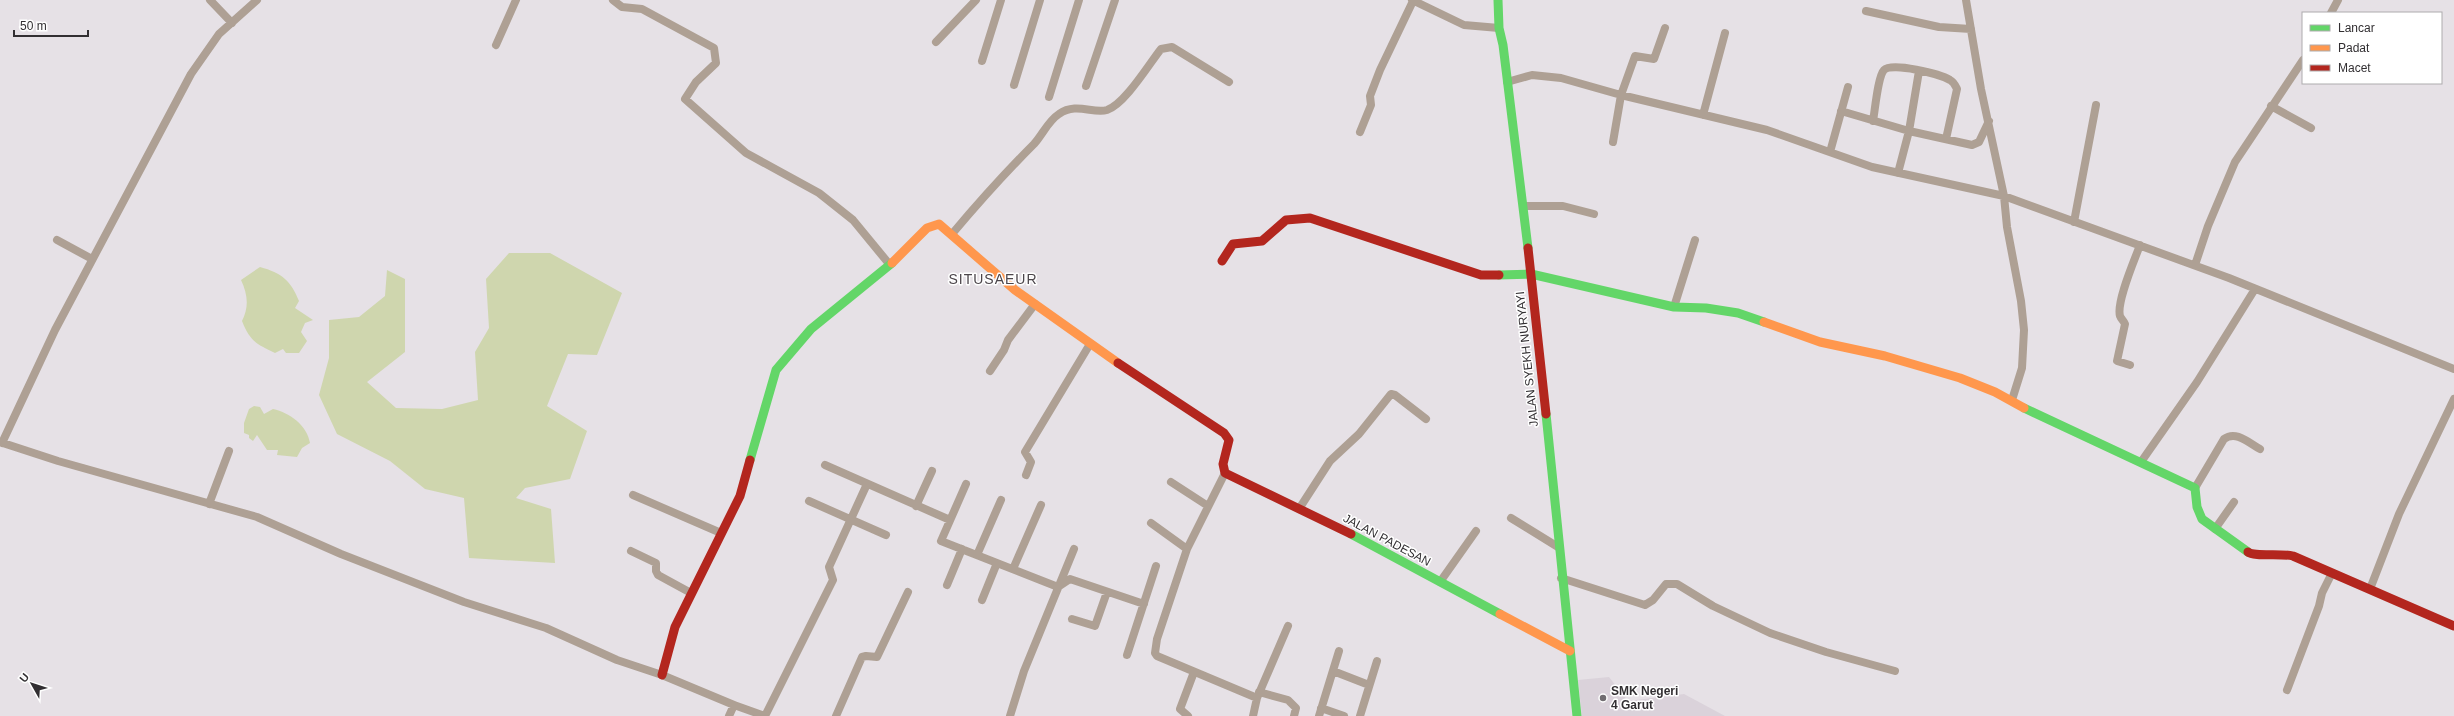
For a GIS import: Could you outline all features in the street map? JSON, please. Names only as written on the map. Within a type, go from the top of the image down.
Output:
[{"type":"street","points":[[210,0],[232,23]]},
{"type":"street","points":[[257,0],[210,45],[191,74],[55,330],[1,442],[58,461],[270,521],[341,554],[396,576],[464,602],[546,628],[617,660],[662,675],[734,706],[765,716],[833,580],[829,567],[867,484]]},
{"type":"street","points":[[496,44],[516,0]]},
{"type":"street","points":[[613,0],[622,7],[642,9],[714,48],[716,63],[700,77],[685,99],[746,153],[819,193],[853,220],[890,265]]},
{"type":"street","points":[[936,42],[976,0]]},
{"type":"street","points":[[982,61],[1001,0]]},
{"type":"street","points":[[1014,85],[1040,0]]},
{"type":"street","points":[[1049,97],[1079,0]]},
{"type":"street","points":[[1086,86],[1115,0]]},
{"type":"street","points":[[1360,132],[1371,105],[1370,96],[1380,70],[1413,0],[1464,25],[1499,28]]},
{"type":"street","name":"JALAN SYEKH NURYAYI","points":[[1498,0],[1499,28],[1531,274],[1561,578],[1577,716]]},
{"type":"street","points":[[1966,0],[2004,196],[2007,227],[2024,330],[2021,375],[2012,400]]},
{"type":"street","points":[[2332,12],[2338,0]]},
{"type":"street","points":[[1866,11],[1939,27],[1971,29]]},
{"type":"street","points":[[1613,142],[1621,95],[1635,56],[1654,59],[1665,28]]},
{"type":"street","points":[[1703,115],[1725,33]]},
{"type":"street","points":[[952,234],[998,179],[1034,143],[1053,119],[1067,110],[1088,108],[1103,110],[1114,105],[1161,48],[1172,47],[1229,82]]},
{"type":"street","points":[[2195,265],[2208,226],[2230,173],[2271,106],[2302,61]]},
{"type":"street","points":[[1873,121],[1883,71],[1894,65],[1942,77],[1955,84],[1956,89],[1946,139]]},
{"type":"street","points":[[1898,172],[1909,131],[1918,71]]},
{"type":"street","points":[[1507,82],[1518,77],[1542,74],[1621,95],[1767,130],[1872,167],[2004,196],[2195,265],[2454,369]]},
{"type":"street","points":[[1830,152],[1848,87]]},
{"type":"street","points":[[2074,222],[2096,105]]},
{"type":"street","points":[[2271,106],[2311,128]]},
{"type":"street","points":[[1841,111],[1909,131],[1975,145],[1979,142],[1989,121]]},
{"type":"street","points":[[1523,206],[1563,206],[1594,214]]},
{"type":"street","points":[[1222,261],[1233,244],[1262,240],[1278,223],[1290,217],[1310,218],[1476,273],[1531,274],[1674,307],[1738,313],[1820,342],[1885,356],[1960,378],[2012,400],[2043,418],[2195,488]]},
{"type":"street","points":[[662,675],[675,627],[740,496],[773,377],[779,366],[811,329],[890,265],[931,226],[939,224],[952,234],[997,276],[1035,304],[1090,344],[1228,436],[1228,446],[1223,466],[1226,473],[1187,548],[1154,648],[1157,656],[1194,672],[1258,695],[1293,702],[1296,708],[1294,716]]},
{"type":"street","points":[[57,240],[92,259]]},
{"type":"street","points":[[1674,307],[1694,240]]},
{"type":"street","points":[[2130,366],[2117,361],[2126,324],[2120,316],[2125,283],[2140,245]]},
{"type":"street","points":[[2141,462],[2197,382],[2256,289]]},
{"type":"street","points":[[990,371],[1004,350],[1008,340],[1035,304]]},
{"type":"street","points":[[1026,475],[1032,462],[1025,452],[1041,422],[1090,344]]},
{"type":"street","points":[[1299,509],[1330,461],[1359,434],[1391,394],[1397,396],[1426,418]]},
{"type":"street","points":[[2370,589],[2399,514],[2454,399]]},
{"type":"street","points":[[2260,449],[2237,436],[2229,435],[2224,439],[2195,488],[2197,507],[2202,519],[2252,555],[2279,553],[2293,556],[2454,626]]},
{"type":"street","points":[[209,504],[229,451]]},
{"type":"street","points":[[826,465],[950,520]]},
{"type":"street","points":[[916,506],[932,471]]},
{"type":"street","name":"JALAN PADESAN","points":[[1226,473],[1299,509],[1570,651]]},
{"type":"street","points":[[1171,482],[1208,506]]},
{"type":"street","points":[[966,484],[941,541],[1058,588]]},
{"type":"street","points":[[633,495],[721,533]]},
{"type":"street","points":[[977,555],[1001,500]]},
{"type":"street","points":[[809,501],[886,535]]},
{"type":"street","points":[[2215,529],[2234,502]]},
{"type":"street","points":[[1013,569],[1041,505]]},
{"type":"street","points":[[1511,518],[1558,547]]},
{"type":"street","points":[[1151,523],[1187,548]]},
{"type":"street","points":[[1440,582],[1476,530]]},
{"type":"street","points":[[947,585],[962,549]]},
{"type":"street","points":[[1010,716],[1024,671],[1074,549]]},
{"type":"street","points":[[631,551],[656,563],[656,571],[658,575],[691,593]]},
{"type":"street","points":[[982,600],[997,563]]},
{"type":"street","points":[[1126,655],[1156,566]]},
{"type":"street","points":[[2287,690],[2318,611],[2322,593],[2332,573]]},
{"type":"street","points":[[1561,578],[1645,604],[1654,600],[1662,587],[1671,583],[1677,584],[1713,606],[1770,633],[1826,652],[1895,671]]},
{"type":"street","points":[[1058,588],[1070,579],[1144,604]]},
{"type":"street","points":[[836,716],[862,657],[878,657],[908,592]]},
{"type":"street","points":[[1072,619],[1095,626],[1107,592]]},
{"type":"street","points":[[1253,716],[1258,695],[1288,626]]},
{"type":"street","points":[[1338,651],[1320,712],[1344,716]]},
{"type":"street","points":[[1360,716],[1376,661]]},
{"type":"street","points":[[1333,671],[1369,685]]},
{"type":"street","points":[[1188,716],[1180,709],[1194,672]]},
{"type":"street","points":[[729,716],[734,706]]},
{"type":"shaded area","name":"SMK Negeri 4 Garut","points":[[1609,677],[1628,701],[1684,694],[1725,716],[1582,716],[1578,680]]},
{"type":"green space","points":[[509,253],[550,253],[622,293],[597,355],[568,354],[547,406],[587,431],[570,479],[525,488],[516,498],[551,509],[555,563],[469,558],[464,498],[425,489],[390,461],[337,434],[319,395],[329,358],[329,320],[359,317],[385,296],[387,270],[405,279],[405,352],[367,382],[396,408],[442,409],[478,400],[475,352],[489,328],[486,279]]},
{"type":"green space","points":[[260,267],[280,275],[289,283],[299,301],[295,308],[313,320],[305,323],[301,332],[307,341],[299,353],[286,353],[283,349],[275,353],[254,341],[245,328],[242,321],[246,311],[247,301],[241,280]]},
{"type":"green space","points":[[254,406],[260,407],[264,414],[273,409],[286,413],[301,425],[310,443],[302,448],[297,457],[277,455],[278,450],[267,450],[257,435],[253,441],[249,438],[249,435],[244,433],[244,423],[249,409]]},
{"type":"traffic: fast","points":[[1498,0],[1499,28],[1503,45],[1528,248]]},
{"type":"traffic: fast","points":[[750,460],[776,370],[811,329],[892,263]]},
{"type":"traffic: fast","points":[[1499,275],[1531,274],[1674,307],[1706,308],[1738,313],[1764,322]]},
{"type":"traffic: fast","points":[[2024,408],[2195,488],[2197,507],[2202,519],[2248,552]]},
{"type":"traffic: fast","points":[[1546,414],[1577,716]]},
{"type":"traffic: fast","points":[[1351,534],[1500,614]]},
{"type":"traffic: slow","points":[[892,263],[927,228],[939,224],[1015,290],[1118,363]]},
{"type":"traffic: slow","points":[[1764,322],[1820,342],[1885,356],[1960,378],[1995,392],[2024,408]]},
{"type":"traffic: slow","points":[[1500,614],[1570,651]]},
{"type":"traffic: jam","points":[[1222,261],[1233,244],[1262,241],[1286,220],[1310,218],[1481,275],[1499,275]]},
{"type":"traffic: jam","points":[[1528,248],[1546,414]]},
{"type":"traffic: jam","points":[[1118,363],[1224,433],[1229,440],[1223,464],[1225,473],[1351,534]]},
{"type":"traffic: jam","points":[[662,675],[675,627],[740,496],[750,460]]},
{"type":"traffic: jam","points":[[2248,552],[2256,554],[2293,556],[2454,626]]},
{"type":"place","name":"SMK Negeri 4 Garut","points":[[1603,698]]},
{"type":"district","name":"SITUSAEUR","points":[[993,279]]}]
